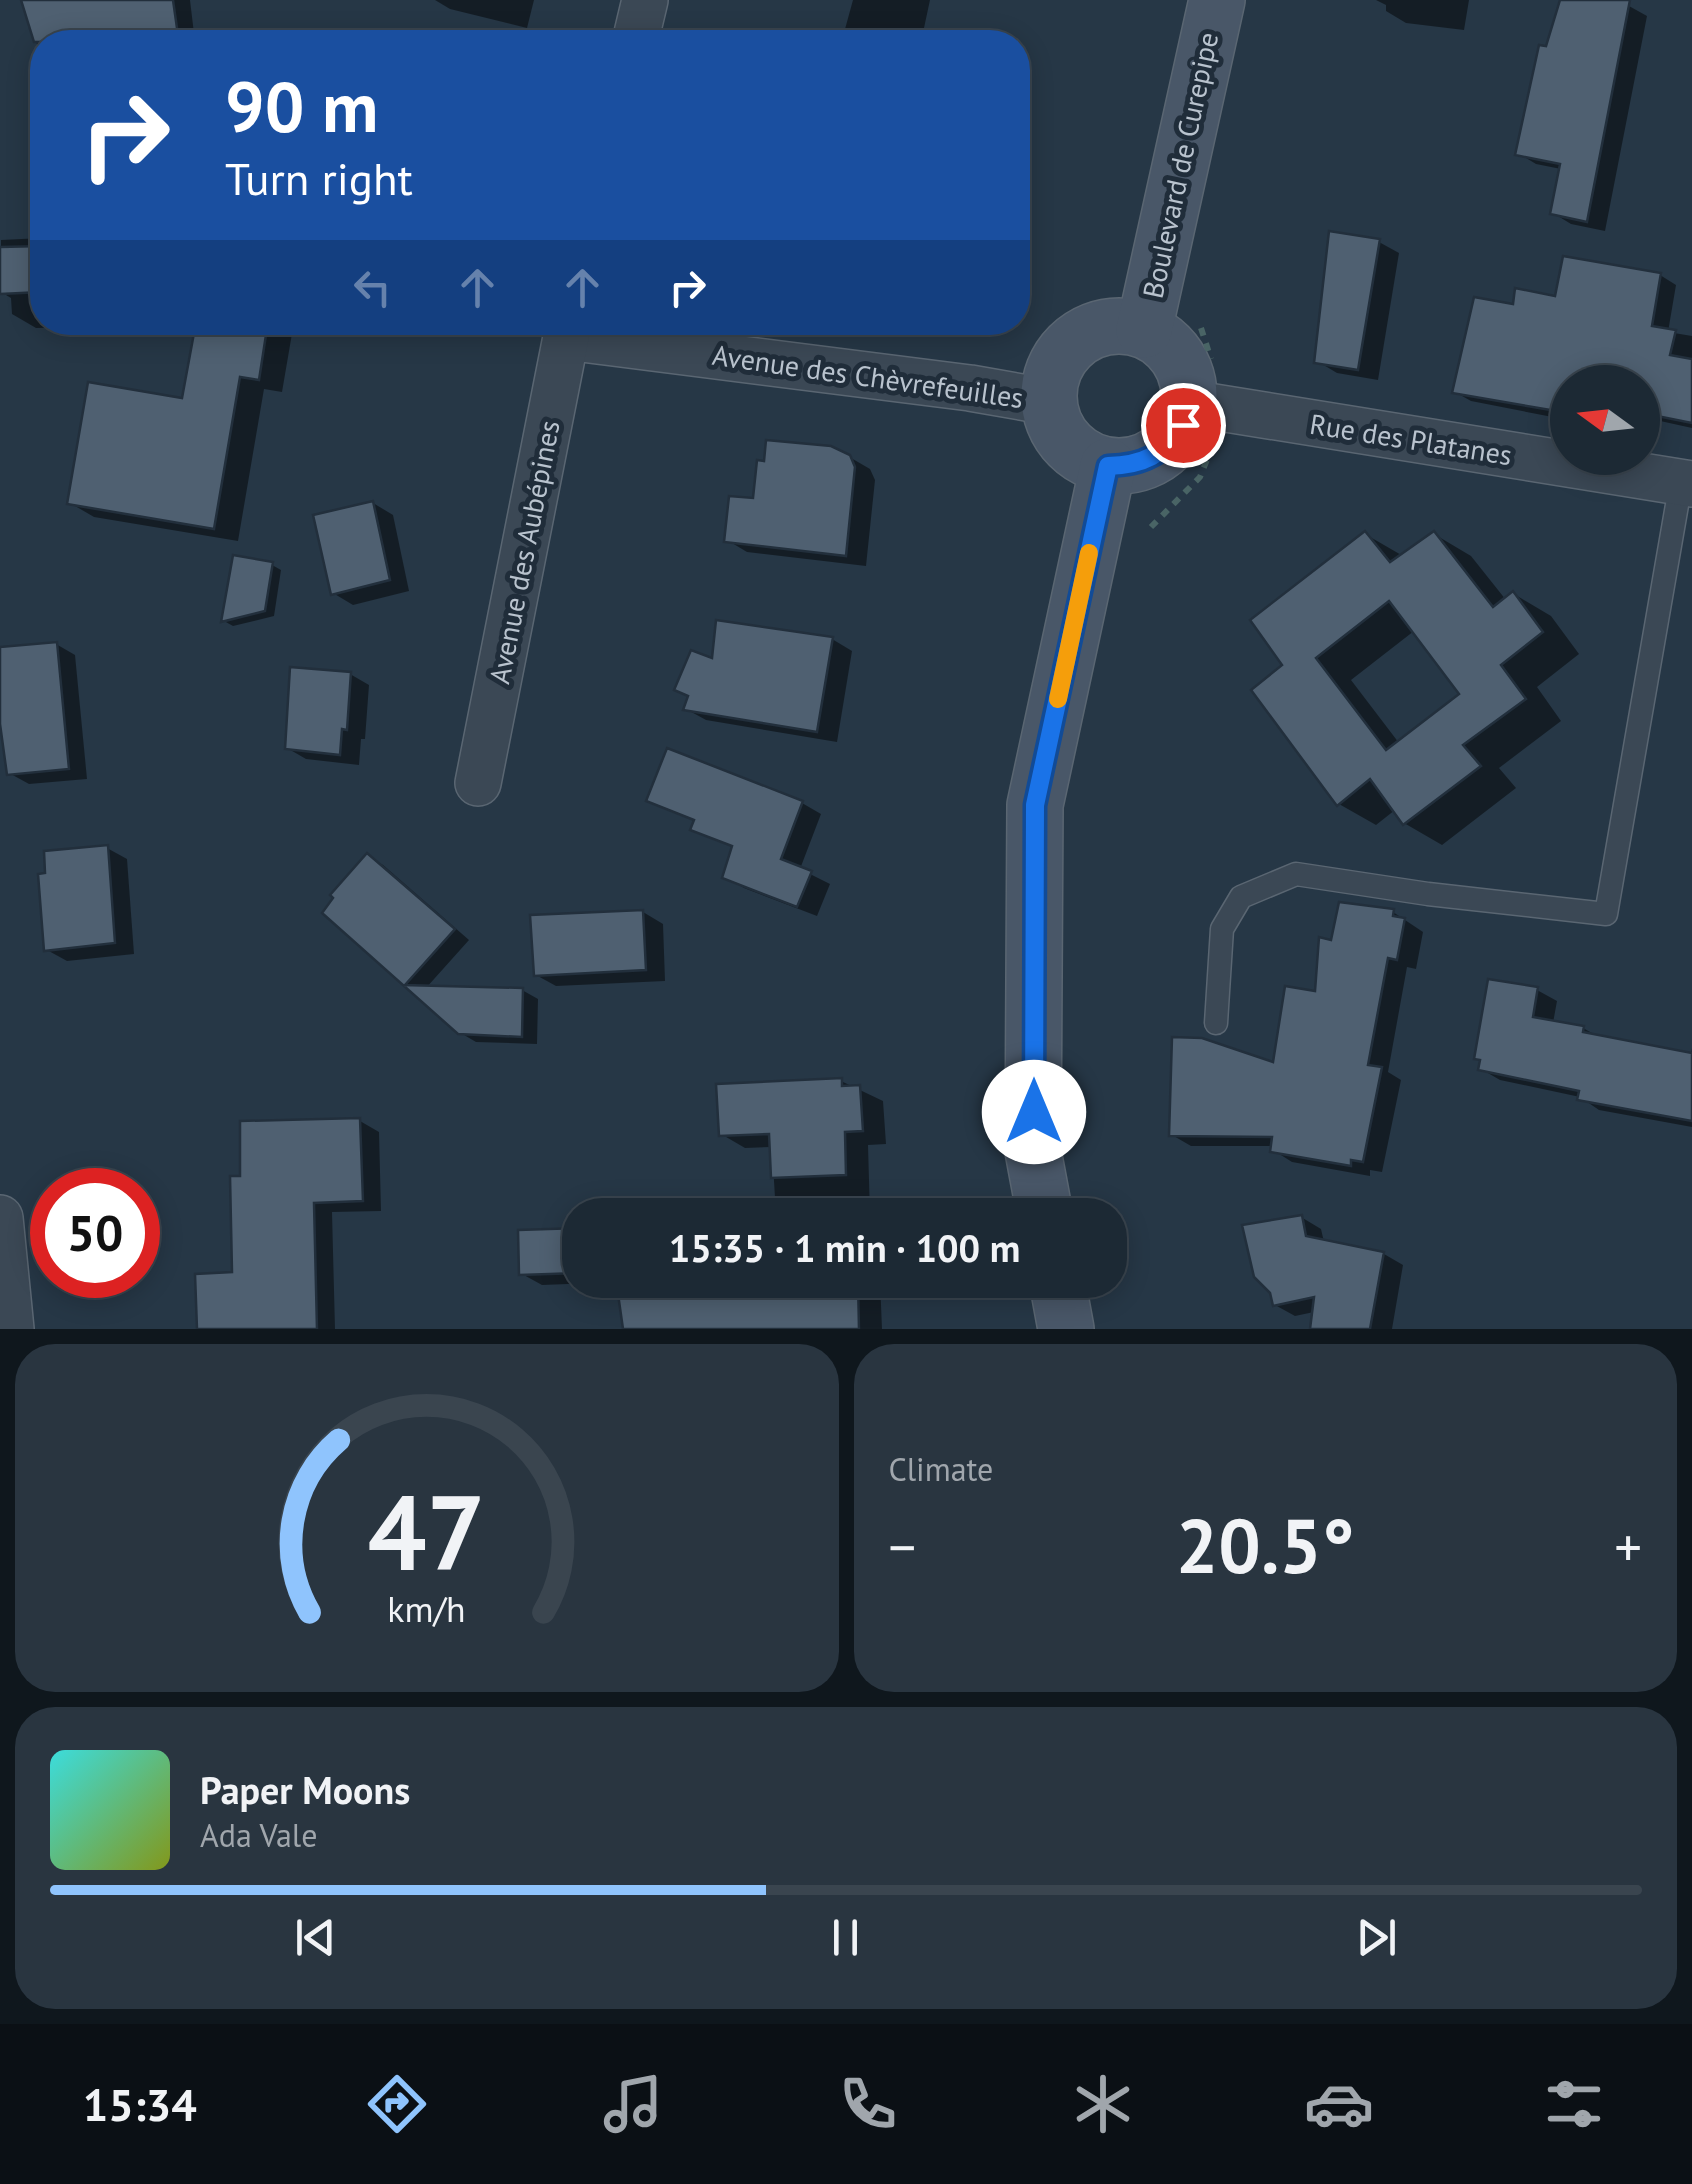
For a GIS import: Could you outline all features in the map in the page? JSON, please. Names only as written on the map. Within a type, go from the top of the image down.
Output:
[{"type":"main road","name":"Boulevard de Curepipe","points":[[1144,330],[1216,0]]},
{"type":"main road","points":[[1121,326],[1144,330],[1164,342],[1208,406],[1183,425],[1170,444],[1153,458],[1131,466],[1108,466],[1086,458],[1068,444],[1055,425],[1050,402],[1052,379],[1061,357],[1077,340],[1098,329],[1121,326]]},
{"type":"main road","points":[[1042,1198],[1034,1151],[1035,805],[1108,466]]},
{"type":"main road","points":[[1060,1298],[1066,1329]]},
{"type":"street","points":[[638,30],[645,0]]},
{"type":"street","name":"Avenue des Aubépines","points":[[478,782],[567,335]]},
{"type":"street","name":"Avenue des Chèvrefeuilles","points":[[603,335],[1050,402]]},
{"type":"street","name":"Rue des Platanes","points":[[1208,406],[1687,483]]},
{"type":"street","points":[[0,1218],[11,1329]]},
{"type":"lane","points":[[1216,1023],[1222,930],[1241,897],[1296,874],[1606,914],[1687,483]]},
{"type":"path","points":[[1140,538],[1200,477],[1208,406]]},
{"type":"building","points":[[21,0],[173,0],[177,30],[30,30]]},
{"type":"building","points":[[1560,0],[1630,0],[1587,222],[1550,214],[1560,164],[1515,155],[1539,45],[1546,46]]},
{"type":"building","points":[[1329,231],[1380,239],[1358,370],[1314,363]]},
{"type":"building","points":[[30,246],[30,293],[0,294],[0,247]]},
{"type":"building","points":[[1563,256],[1661,273],[1652,326],[1676,330],[1670,355],[1692,359],[1692,423],[1660,417],[1660,365],[1550,365],[1550,410],[1452,393],[1474,297],[1513,304],[1515,288],[1555,296]]},
{"type":"building","points":[[194,335],[266,335],[259,380],[240,377],[214,529],[67,504],[88,382],[182,398]]},
{"type":"building","points":[[766,440],[831,446],[850,455],[855,467],[846,556],[724,542],[729,496],[753,498],[757,460],[764,461]]},
{"type":"building","points":[[373,501],[390,580],[331,595],[313,515]]},
{"type":"building","points":[[1365,531],[1390,562],[1434,531],[1493,607],[1513,591],[1543,632],[1501,665],[1526,699],[1463,745],[1481,766],[1403,825],[1370,779],[1337,806],[1251,690],[1282,665],[1250,620]],"holes":[[[1389,601],[1459,694],[1386,750],[1316,658]]]},
{"type":"building","points":[[233,555],[273,562],[265,611],[221,622]]},
{"type":"building","points":[[716,620],[833,637],[817,732],[683,710],[688,696],[674,690],[691,650],[712,658]]},
{"type":"building","points":[[57,642],[69,769],[7,775],[0,724],[0,647]]},
{"type":"building","points":[[290,667],[351,672],[347,730],[342,729],[340,755],[285,749]]},
{"type":"building","points":[[667,748],[803,801],[781,859],[812,871],[797,907],[722,878],[732,846],[690,830],[694,820],[646,801]]},
{"type":"building","points":[[108,845],[115,943],[44,951],[38,874],[45,873],[44,851]]},
{"type":"building","points":[[367,853],[455,929],[405,985],[523,988],[522,1037],[458,1034],[322,913],[333,898],[330,895]]},
{"type":"building","points":[[1339,902],[1394,909],[1393,916],[1405,918],[1397,960],[1388,958],[1368,1065],[1382,1067],[1363,1162],[1351,1160],[1351,1166],[1270,1152],[1272,1137],[1169,1136],[1172,1037],[1202,1038],[1273,1062],[1285,986],[1315,991],[1319,937],[1331,940]]},
{"type":"building","points":[[643,910],[646,970],[534,976],[530,915]]},
{"type":"building","points":[[1488,979],[1538,987],[1533,1017],[1584,1026],[1583,1032],[1692,1053],[1692,1121],[1577,1100],[1579,1091],[1478,1070],[1480,1060],[1474,1059]]},
{"type":"building","points":[[842,1078],[842,1086],[860,1085],[863,1131],[845,1132],[846,1175],[771,1178],[769,1134],[719,1136],[716,1084]]},
{"type":"building","points":[[360,1118],[363,1201],[314,1203],[317,1329],[197,1329],[195,1274],[232,1272],[230,1176],[240,1176],[240,1121]]},
{"type":"building","points":[[1302,1215],[1306,1236],[1384,1252],[1370,1329],[1310,1329],[1314,1297],[1273,1306],[1270,1293],[1254,1277],[1242,1225]]},
{"type":"building","points":[[562,1229],[562,1274],[519,1275],[518,1230]]},
{"type":"building","points":[[619,1298],[858,1298],[859,1329],[623,1329]]},
{"type":"slow traffic","points":[[1058,699],[1089,553]]},
{"type":"route","points":[[1034,1112],[1035,805],[1108,466],[1131,466],[1153,458],[1170,444],[1183,425]]}]
